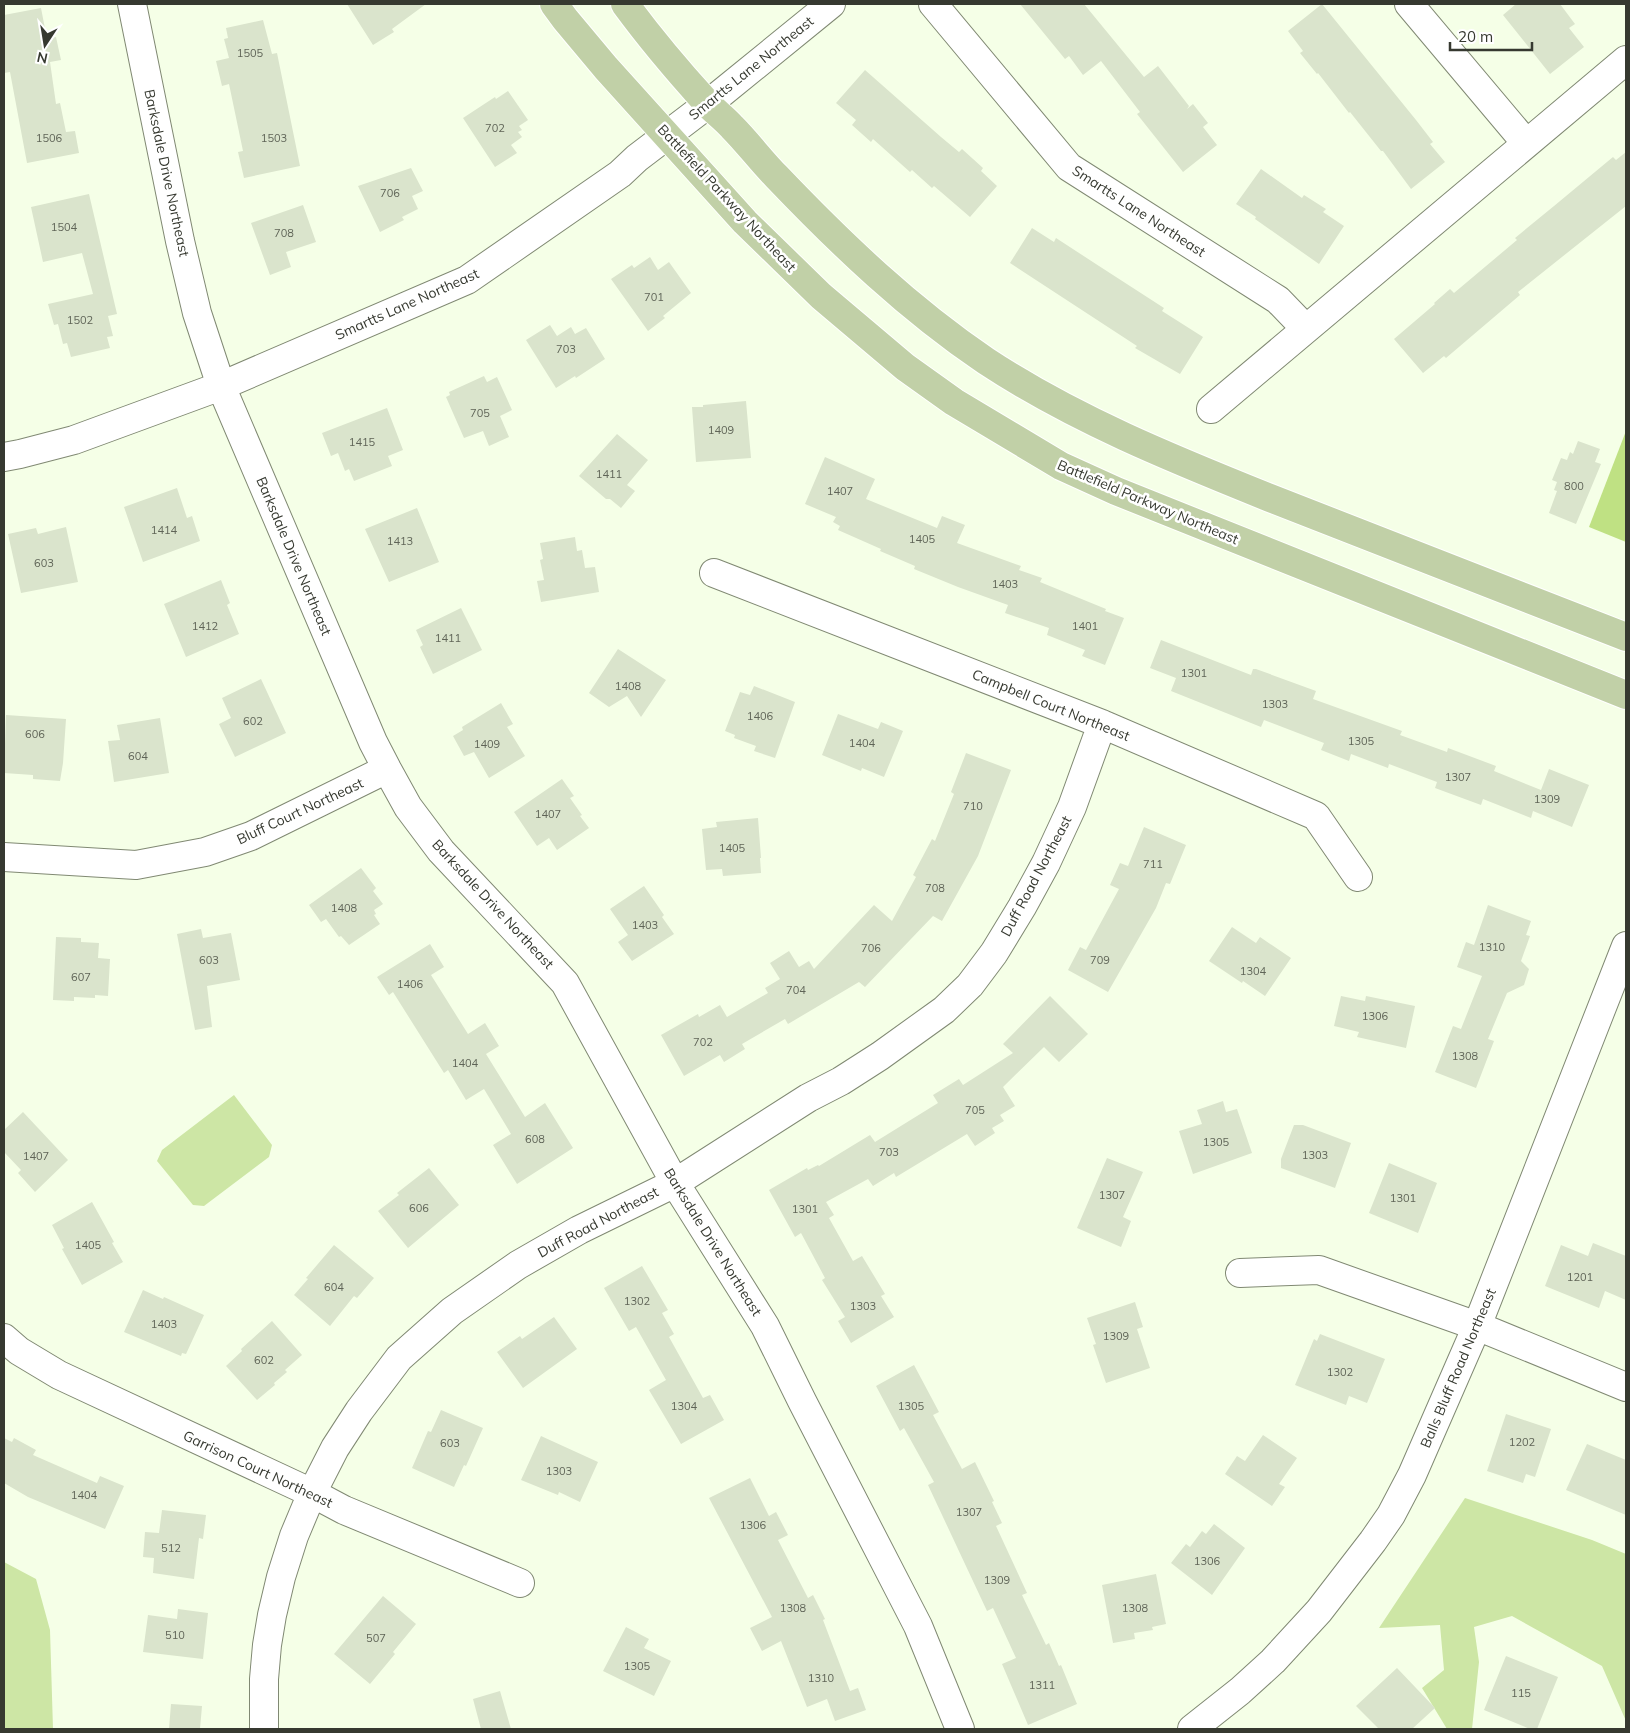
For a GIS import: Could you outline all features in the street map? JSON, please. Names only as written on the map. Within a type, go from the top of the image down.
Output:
[{"type":"main road","name":"Battlefield Parkway Northeast","points":[[554,4],[606,68],[745,222],[821,296],[905,366],[954,402],[1061,466],[1116,492],[1626,695]]},
{"type":"main road","points":[[625,4],[648,35],[708,104],[842,243],[940,328],[988,362],[1066,408],[1126,437],[1220,478],[1626,637]]},
{"type":"street","name":"Barksdale Drive Northeast","points":[[132,4],[180,241],[197,312],[221,386],[373,742],[408,807],[441,851],[565,983],[675,1182],[765,1326],[918,1626],[960,1729]]},
{"type":"street","name":"Smartts Lane Northeast","points":[[4,457],[74,440],[221,386],[468,280],[620,174],[831,4]]},
{"type":"street","name":"Smartts Lane Northeast","points":[[933,4],[1069,167],[1278,300],[1306,329]]},
{"type":"street","points":[[1409,4],[1526,143]]},
{"type":"street","points":[[1211,409],[1626,60]]},
{"type":"street","name":"Campbell Court Northeast","points":[[714,573],[1102,724],[1316,816],[1358,877]]},
{"type":"street","name":"Duff Road Northeast","points":[[264,1729],[264,1679],[267,1645],[281,1578],[294,1536],[312,1493],[335,1448],[359,1410],[399,1358],[452,1311],[518,1265],[578,1230],[675,1182],[808,1098],[841,1081],[880,1056],[944,1010],[970,985],[994,953],[1022,907],[1072,807],[1102,724]]},
{"type":"street","name":"Bluff Court Northeast","points":[[4,856],[136,865],[205,852],[251,836],[387,770]]},
{"type":"street","name":"Balls Bluff Road Northeast","points":[[1192,1729],[1240,1691],[1273,1661],[1319,1611],[1374,1541],[1391,1515],[1412,1475],[1477,1326],[1626,946]]},
{"type":"street","points":[[1240,1273],[1319,1270],[1477,1326],[1626,1387]]},
{"type":"street","name":"Garrison Court Northeast","points":[[4,1338],[19,1351],[59,1375],[312,1493],[344,1510],[520,1583]]},
{"type":"shaded area","points":[[1626,431],[1626,542],[1589,527]]},
{"type":"shaded area","points":[[234,1095],[272,1145],[269,1157],[204,1206],[193,1205],[157,1161],[162,1150]]},
{"type":"shaded area","points":[[1465,1498],[1592,1540],[1626,1554],[1626,1721],[1602,1666],[1512,1616],[1474,1627],[1479,1662],[1472,1729],[1447,1729],[1422,1688],[1444,1670],[1440,1625],[1379,1628]]},
{"type":"shaded area","points":[[4,1562],[36,1579],[50,1630],[53,1729],[4,1729]]},
{"type":"building","points":[[347,4],[426,4],[392,29],[394,32],[373,45]]},
{"type":"building","points":[[1020,4],[1084,4],[1144,77],[1158,66],[1189,106],[1187,109],[1193,104],[1208,123],[1203,127],[1217,145],[1183,172],[1137,114],[1140,112],[1101,61],[1083,75],[1069,56],[1065,59]]},
{"type":"building","points":[[1322,4],[1416,120],[1433,142],[1430,144],[1445,162],[1411,189],[1383,151],[1381,151],[1300,53],[1303,51],[1288,31]]},
{"type":"building","points":[[1516,4],[1560,4],[1575,24],[1569,28],[1584,47],[1550,74],[1503,15]]},
{"type":"building","points":[[41,8],[47,39],[56,37],[61,60],[50,62],[56,104],[60,103],[66,132],[75,131],[79,153],[27,163],[10,72],[4,73],[4,15]]},
{"type":"building","points":[[263,20],[272,54],[277,53],[300,166],[244,178],[238,152],[243,151],[229,84],[222,86],[216,61],[229,58],[224,39],[228,38],[226,28]]},
{"type":"building","points":[[865,70],[959,152],[962,149],[983,168],[981,171],[997,186],[970,217],[934,186],[932,188],[912,170],[910,172],[873,139],[871,142],[852,125],[856,120],[836,103]]},
{"type":"building","points":[[508,91],[528,120],[519,126],[522,130],[518,132],[522,137],[511,145],[517,153],[495,167],[463,118],[495,97],[496,99]]},
{"type":"building","points":[[1626,152],[1626,206],[1518,292],[1520,295],[1446,358],[1444,356],[1423,373],[1394,339],[1450,289],[1454,293],[1517,240],[1515,238],[1613,157],[1616,160]]},
{"type":"building","points":[[411,168],[423,191],[412,196],[418,209],[402,217],[404,220],[380,232],[358,186]]},
{"type":"building","points":[[1261,169],[1302,198],[1304,195],[1326,209],[1323,212],[1344,226],[1319,264],[1236,204]]},
{"type":"building","points":[[89,194],[117,314],[108,316],[113,336],[107,337],[110,348],[71,357],[67,343],[63,344],[58,324],[54,325],[48,304],[93,294],[82,253],[43,262],[31,207]]},
{"type":"building","points":[[303,205],[316,242],[286,252],[291,267],[270,275],[251,223]]},
{"type":"building","points":[[1032,228],[1054,242],[1056,238],[1164,308],[1162,311],[1203,337],[1180,374],[1135,348],[1137,346],[1010,263]]},
{"type":"building","points":[[650,257],[658,270],[669,262],[691,293],[663,316],[665,318],[648,331],[611,279],[632,265],[634,268]]},
{"type":"building","points":[[550,325],[557,336],[571,327],[575,334],[586,328],[605,359],[576,378],[575,376],[556,388],[526,340]]},
{"type":"building","points":[[484,376],[487,382],[497,377],[512,410],[500,416],[509,437],[489,446],[483,431],[464,438],[446,397],[450,395],[449,392]]},
{"type":"building","points":[[746,401],[751,458],[696,462],[692,407]]},
{"type":"building","points":[[387,408],[403,450],[388,456],[392,466],[354,481],[349,469],[345,471],[338,453],[331,456],[322,433]]},
{"type":"building","points":[[617,434],[648,460],[627,485],[635,491],[621,508],[610,499],[606,499],[579,476]]},
{"type":"building","points":[[1578,441],[1600,449],[1595,462],[1601,464],[1576,524],[1549,513],[1557,491],[1554,490],[1557,482],[1552,480],[1561,458],[1567,460],[1570,452],[1573,454]]},
{"type":"building","points":[[825,457],[875,479],[866,499],[937,528],[942,516],[965,525],[957,543],[1021,566],[1019,570],[1042,578],[1040,582],[1124,618],[1105,665],[1082,656],[1085,650],[1047,635],[1049,628],[1005,613],[1008,605],[914,569],[915,566],[838,530],[840,526],[833,522],[836,517],[805,504]]},
{"type":"building","points":[[177,488],[187,518],[192,516],[200,541],[143,562],[124,507]]},
{"type":"building","points":[[417,508],[439,562],[389,582],[365,529]]},
{"type":"building","points":[[66,527],[78,582],[21,593],[8,534],[36,528],[38,534]]},
{"type":"building","points":[[575,537],[577,551],[582,550],[585,568],[595,567],[599,592],[541,602],[537,581],[544,580],[540,560],[543,559],[540,543]]},
{"type":"building","points":[[221,580],[230,603],[227,605],[239,634],[186,657],[164,604]]},
{"type":"building","points":[[461,608],[482,650],[433,674],[420,647],[423,645],[416,630]]},
{"type":"building","points":[[1161,640],[1251,675],[1253,669],[1256,669],[1316,691],[1313,699],[1402,731],[1400,735],[1447,752],[1448,748],[1496,766],[1494,771],[1541,790],[1549,769],[1589,785],[1572,827],[1533,811],[1531,818],[1483,799],[1481,805],[1435,788],[1437,782],[1389,764],[1388,768],[1351,754],[1349,761],[1321,750],[1324,743],[1264,720],[1261,727],[1171,691],[1176,678],[1150,668]]},
{"type":"building","points":[[618,649],[666,680],[641,717],[627,696],[609,707],[589,693]]},
{"type":"building","points":[[261,679],[286,733],[235,757],[219,724],[231,718],[222,698]]},
{"type":"building","points":[[754,686],[795,702],[775,758],[754,751],[756,746],[734,738],[735,735],[725,731],[740,692],[750,695]]},
{"type":"building","points":[[501,703],[513,724],[507,727],[525,756],[489,778],[474,752],[464,756],[453,736],[463,730],[462,727]]},
{"type":"building","points":[[838,714],[878,729],[881,722],[903,731],[884,777],[862,768],[861,771],[822,755]]},
{"type":"building","points":[[6,715],[66,719],[60,781],[33,779],[33,775],[4,773]]},
{"type":"building","points":[[160,718],[169,773],[114,782],[108,741],[120,740],[117,725]]},
{"type":"building","points":[[966,753],[1011,770],[978,856],[942,921],[933,916],[865,987],[859,982],[788,1024],[785,1019],[742,1044],[745,1049],[724,1062],[720,1055],[684,1076],[661,1035],[698,1014],[699,1017],[720,1005],[727,1017],[768,993],[765,988],[780,979],[770,963],[789,951],[799,967],[809,961],[814,969],[874,905],[892,921],[916,877],[913,875],[932,839],[935,841],[954,794],[951,792]]},
{"type":"building","points":[[562,779],[574,796],[570,798],[589,828],[557,850],[549,838],[537,846],[514,812]]},
{"type":"building","points":[[758,818],[761,873],[723,876],[722,869],[706,870],[702,829],[717,827],[716,822]]},
{"type":"building","points":[[1144,827],[1186,845],[1170,884],[1166,883],[1156,908],[1108,992],[1068,970],[1080,947],[1086,950],[1119,889],[1110,885],[1120,863],[1128,866]]},
{"type":"building","points":[[361,868],[376,888],[373,891],[383,904],[374,910],[376,914],[374,915],[380,924],[349,945],[341,936],[339,937],[326,919],[321,922],[309,905]]},
{"type":"building","points":[[644,886],[664,915],[662,917],[674,934],[632,961],[618,942],[628,935],[610,909]]},
{"type":"building","points":[[1488,905],[1531,921],[1526,935],[1530,936],[1521,961],[1529,969],[1524,985],[1507,993],[1488,1039],[1494,1041],[1476,1088],[1435,1072],[1453,1026],[1461,1029],[1482,976],[1457,967],[1466,942],[1474,945]]},
{"type":"building","points":[[1232,927],[1256,943],[1260,937],[1291,958],[1265,996],[1209,961]]},
{"type":"building","points":[[201,929],[203,938],[231,933],[240,980],[207,986],[212,1027],[195,1030],[177,934]]},
{"type":"building","points":[[56,937],[81,938],[81,942],[99,943],[98,958],[110,959],[108,996],[95,995],[95,998],[74,997],[74,1001],[53,1000]]},
{"type":"building","points":[[430,944],[444,967],[431,975],[468,1034],[485,1023],[499,1046],[486,1054],[525,1117],[545,1103],[573,1148],[517,1184],[493,1145],[511,1134],[484,1089],[466,1100],[448,1070],[444,1073],[393,992],[389,995],[377,977]]},
{"type":"building","points":[[1050,996],[1088,1034],[1059,1062],[1044,1047],[1003,1087],[1015,1106],[1000,1115],[1004,1121],[992,1128],[995,1133],[975,1146],[967,1134],[896,1177],[894,1173],[873,1186],[868,1179],[826,1202],[834,1215],[829,1218],[853,1261],[862,1256],[885,1294],[881,1296],[894,1317],[851,1343],[838,1321],[845,1317],[822,1280],[825,1278],[801,1233],[795,1237],[769,1190],[807,1168],[808,1170],[819,1166],[870,1135],[875,1142],[938,1103],[933,1095],[959,1079],[963,1085],[1013,1053],[1003,1044]]},
{"type":"building","points":[[1341,996],[1365,1001],[1366,996],[1415,1006],[1406,1048],[1357,1037],[1359,1032],[1334,1026]]},
{"type":"building","points":[[1223,1101],[1226,1112],[1237,1109],[1252,1153],[1193,1174],[1179,1131],[1202,1124],[1197,1110]]},
{"type":"building","points":[[23,1112],[68,1160],[35,1192],[18,1173],[21,1170],[4,1152],[4,1130]]},
{"type":"building","points":[[1294,1125],[1303,1125],[1351,1143],[1335,1188],[1281,1168],[1281,1159]]},
{"type":"building","points":[[1107,1158],[1143,1172],[1123,1217],[1131,1221],[1121,1247],[1077,1228]]},
{"type":"building","points":[[1389,1163],[1437,1183],[1418,1233],[1369,1213]]},
{"type":"building","points":[[429,1168],[459,1205],[408,1248],[378,1211],[399,1195],[397,1193]]},
{"type":"building","points":[[92,1202],[123,1262],[82,1285],[62,1249],[64,1248],[52,1225]]},
{"type":"building","points":[[1593,1243],[1626,1256],[1626,1300],[1605,1291],[1599,1308],[1545,1286],[1561,1245],[1588,1256]]},
{"type":"building","points":[[334,1245],[374,1278],[357,1298],[354,1296],[330,1326],[294,1295]]},
{"type":"building","points":[[642,1266],[668,1310],[662,1313],[674,1334],[669,1337],[703,1398],[710,1395],[724,1420],[681,1444],[649,1390],[666,1380],[636,1327],[629,1331],[604,1288]]},
{"type":"building","points":[[143,1290],[204,1315],[186,1354],[182,1353],[181,1356],[124,1332]]},
{"type":"building","points":[[1135,1302],[1143,1327],[1137,1329],[1150,1368],[1106,1383],[1093,1345],[1096,1344],[1087,1318]]},
{"type":"building","points":[[554,1317],[577,1349],[523,1388],[497,1352],[520,1336],[522,1339]]},
{"type":"building","points":[[272,1321],[302,1355],[285,1370],[287,1372],[274,1383],[275,1385],[257,1400],[226,1366],[242,1351],[241,1349]]},
{"type":"building","points":[[1320,1334],[1385,1359],[1367,1403],[1349,1396],[1346,1405],[1295,1385],[1314,1339],[1317,1341]]},
{"type":"building","points":[[914,1365],[939,1412],[933,1415],[962,1469],[975,1462],[994,1501],[992,1502],[1002,1523],[996,1526],[1027,1593],[1022,1595],[1046,1645],[1049,1643],[1059,1666],[1061,1665],[1077,1704],[1028,1725],[1002,1664],[1016,1658],[993,1608],[987,1611],[928,1485],[934,1482],[904,1428],[900,1431],[876,1386]]},
{"type":"building","points":[[441,1410],[483,1428],[466,1466],[464,1465],[454,1487],[412,1468],[428,1431],[431,1432]]},
{"type":"building","points":[[1506,1414],[1551,1429],[1535,1477],[1526,1474],[1523,1483],[1487,1471]]},
{"type":"building","points":[[1263,1435],[1297,1458],[1279,1484],[1285,1487],[1272,1506],[1225,1474],[1237,1456],[1245,1461]]},
{"type":"building","points":[[541,1436],[598,1462],[580,1502],[559,1492],[558,1495],[521,1480]]},
{"type":"building","points":[[4,1438],[12,1442],[14,1438],[36,1450],[33,1455],[97,1483],[100,1476],[124,1486],[105,1529],[28,1497],[4,1483]]},
{"type":"building","points":[[1587,1444],[1626,1460],[1626,1515],[1566,1490]]},
{"type":"building","points":[[750,1478],[769,1516],[776,1512],[788,1535],[778,1540],[808,1598],[813,1595],[825,1619],[823,1620],[850,1691],[858,1688],[866,1710],[835,1721],[827,1699],[807,1707],[781,1641],[762,1651],[750,1628],[772,1617],[709,1498]]},
{"type":"building","points":[[162,1510],[206,1515],[203,1539],[199,1538],[194,1579],[153,1573],[154,1558],[143,1557],[145,1532],[159,1533]]},
{"type":"building","points":[[1214,1524],[1245,1548],[1212,1595],[1171,1563],[1186,1544],[1190,1547],[1202,1531],[1206,1534]]},
{"type":"building","points":[[1156,1574],[1166,1624],[1152,1627],[1153,1630],[1134,1633],[1135,1639],[1113,1643],[1102,1585]]},
{"type":"building","points":[[383,1596],[416,1624],[393,1652],[395,1654],[370,1684],[334,1654]]},
{"type":"building","points":[[178,1609],[208,1613],[203,1659],[143,1652],[148,1615],[177,1619]]},
{"type":"building","points":[[626,1627],[649,1639],[644,1648],[671,1661],[654,1696],[603,1671]]},
{"type":"building","points":[[1506,1656],[1558,1677],[1537,1729],[1530,1729],[1484,1710]]},
{"type":"building","points":[[1397,1668],[1435,1708],[1412,1729],[1379,1729],[1356,1706]]},
{"type":"building","points":[[500,1691],[511,1729],[481,1729],[473,1699]]},
{"type":"building","points":[[171,1704],[202,1706],[200,1729],[169,1729]]}]
